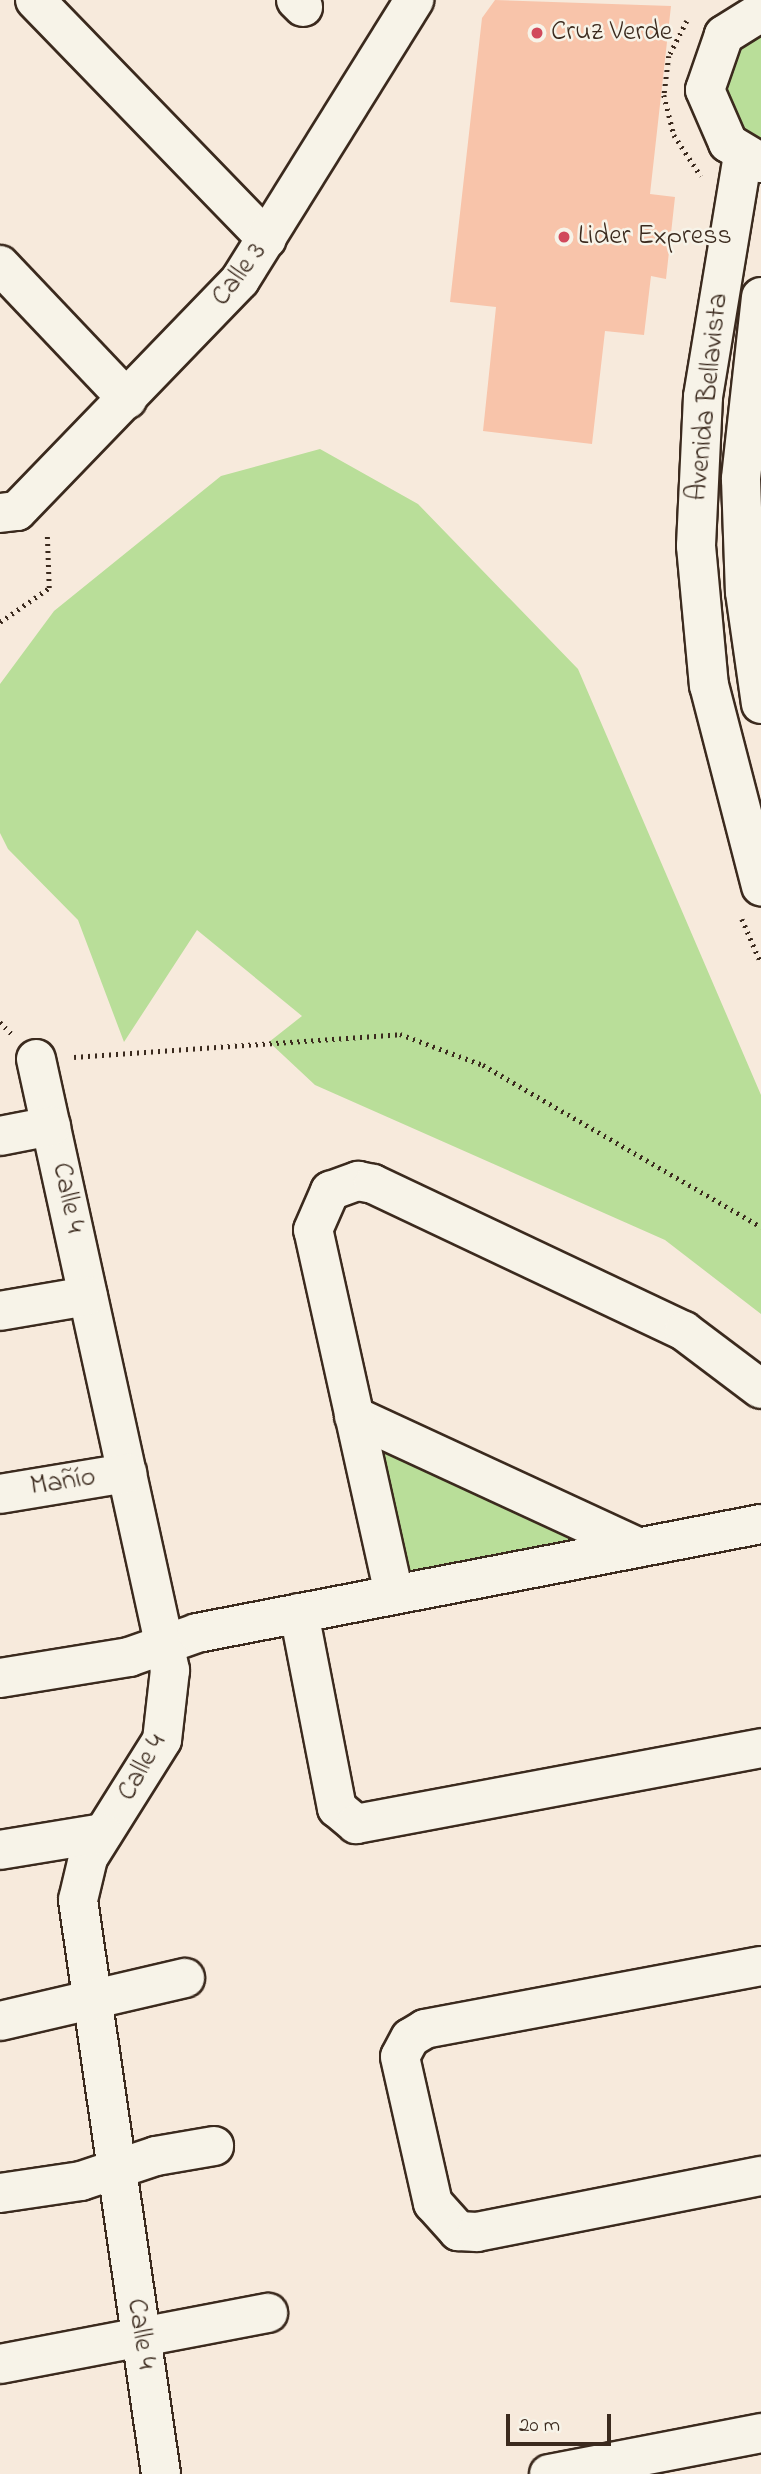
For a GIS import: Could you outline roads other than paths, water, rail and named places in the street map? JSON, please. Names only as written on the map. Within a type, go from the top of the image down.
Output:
[{"type":"street","points":[[35,0],[267,239]]},
{"type":"street","name":"Calle 3","points":[[9,512],[46,482],[233,289],[267,239],[414,0]]},
{"type":"street","points":[[752,159],[727,143],[708,109],[706,71],[724,35],[761,12]]},
{"type":"street","name":"Avenida Bellavista","points":[[752,159],[702,397],[696,546],[719,738],[761,886]]},
{"type":"street","points":[[0,265],[127,399]]},
{"type":"street","name":"Avenida Bellavista","points":[[761,297],[741,479],[745,592],[761,705]]},
{"type":"street","name":"Calle 4","points":[[36,1059],[164,1644],[171,1693],[162,1740],[88,1858],[78,1900],[90,2002],[161,2474]]},
{"type":"street","points":[[0,1136],[51,1126]]},
{"type":"street","points":[[394,1594],[313,1230],[320,1201],[358,1181],[684,1331],[761,1389]]},
{"type":"street","points":[[0,1311],[88,1296]]},
{"type":"street","points":[[354,1416],[638,1547]]},
{"type":"street","name":"Mañío","points":[[0,1494],[127,1473]]},
{"type":"street","points":[[0,1678],[129,1657],[164,1644],[299,1612],[761,1524]]},
{"type":"street","points":[[299,1612],[337,1808],[356,1824],[761,1748]]},
{"type":"street","points":[[0,1850],[103,1833]]},
{"type":"street","points":[[761,1966],[425,2029],[410,2038],[400,2057],[433,2203],[458,2231],[477,2232],[761,2176]]},
{"type":"street","points":[[0,2021],[185,1978]]},
{"type":"street","points":[[0,2193],[214,2147]]},
{"type":"street","points":[[0,2364],[268,2313]]},
{"type":"street","points":[[567,2472],[761,2433]]},
{"type":"place","name":"Cruz Verde","points":[[537,33]]},
{"type":"place","name":"Lider Express","points":[[564,237]]}]
